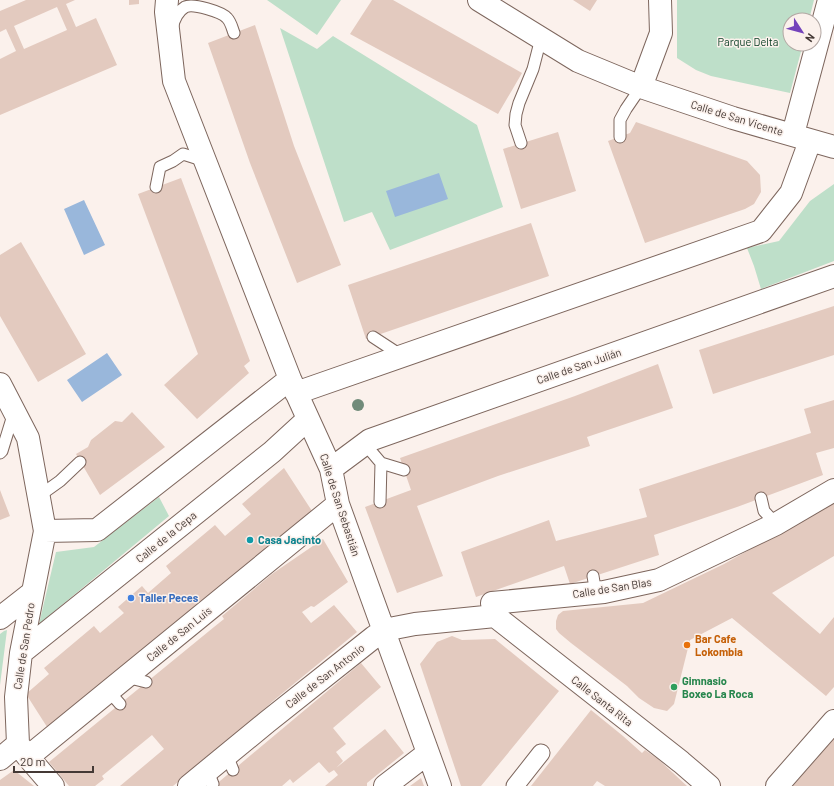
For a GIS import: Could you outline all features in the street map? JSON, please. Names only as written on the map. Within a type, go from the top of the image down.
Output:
[{"type":"street","name":"Calle de San Sebastián","points":[[167,0],[166,12],[174,81],[293,386],[331,469],[338,504],[440,786]]},
{"type":"street","name":"Calle de San Vicente","points":[[478,0],[578,61],[641,88],[733,118],[834,147]]},
{"type":"street","points":[[641,88],[661,33],[660,0]]},
{"type":"street","points":[[46,531],[98,530],[293,386],[402,356],[761,231],[791,193],[829,0]]},
{"type":"street","name":"Calle de San Julián","points":[[331,469],[364,444],[377,437],[834,276]]},
{"type":"street","name":"Calle de San Pedro","points":[[0,384],[28,438],[46,531],[32,593],[21,653],[16,697],[23,750]]},
{"type":"street","name":"Calle de la Cepa","points":[[21,653],[272,452],[308,419]]},
{"type":"street","name":"Calle de San Blas","points":[[384,630],[415,624],[494,603],[598,584],[659,580],[776,524],[834,490]]},
{"type":"street","name":"Calle de San Luis","points":[[0,759],[23,750],[112,700],[136,680],[230,586],[338,504]]},
{"type":"street","points":[[0,618],[32,593]]},
{"type":"street","name":"Calle Santa Rita","points":[[494,603],[710,786]]},
{"type":"street","name":"Calle de San Antonio","points":[[189,786],[222,768],[259,721],[384,630]]},
{"type":"street","points":[[777,786],[834,721]]},
{"type":"street","points":[[23,750],[53,786]]},
{"type":"street","points":[[385,786],[428,753]]},
{"type":"street","points":[[515,786],[541,753]]},
{"type":"lane","name":"Calle de San Sebastián","points":[[169,38],[178,14],[184,7],[188,6],[194,6],[215,12],[227,18],[234,33]]},
{"type":"lane","points":[[522,143],[515,125],[516,114],[533,69],[541,38]]},
{"type":"lane","points":[[620,137],[620,120],[641,88]]},
{"type":"lane","points":[[156,188],[160,167],[183,154],[205,161]]},
{"type":"lane","points":[[373,337],[402,356]]},
{"type":"lane","points":[[0,453],[2,451],[14,412]]},
{"type":"lane","points":[[364,444],[382,463],[404,470]]},
{"type":"lane","points":[[39,496],[60,481],[80,462]]},
{"type":"lane","points":[[380,502],[382,463]]},
{"type":"lane","points":[[761,498],[764,511],[776,524]]},
{"type":"green space","points":[[267,0],[341,0],[317,35]]},
{"type":"green space","name":"Parque Delta","points":[[677,0],[814,0],[811,12],[782,12],[782,52],[801,52],[790,93],[711,76],[696,70],[677,58]]},
{"type":"green space","points":[[280,28],[317,49],[333,36],[477,125],[503,207],[390,250],[372,212],[344,222]]},
{"type":"green space","points":[[834,184],[834,261],[761,289],[747,248],[779,241],[810,201]]},
{"type":"green space","points":[[159,497],[169,516],[39,624],[56,552],[94,547]]},
{"type":"green space","points":[[7,630],[0,685],[0,634]]},
{"type":"water","points":[[439,173],[448,199],[395,217],[386,191]]},
{"type":"water","points":[[84,200],[105,245],[84,255],[64,209]]},
{"type":"water","points":[[107,353],[122,375],[82,402],[67,380]]},
{"type":"building","points":[[26,0],[75,0],[66,4],[76,27],[96,18],[117,65],[0,115],[0,59],[16,51],[6,29],[0,32],[0,11]],"holes":[[[57,7],[67,30],[24,49],[14,26]]]},
{"type":"building","points":[[129,0],[139,0],[139,4],[129,5]]},
{"type":"building","points":[[372,0],[393,0],[522,73],[498,114],[350,34]]},
{"type":"building","points":[[573,0],[597,0],[590,11]]},
{"type":"building","points":[[255,25],[294,146],[341,265],[297,283],[250,163],[208,43]]},
{"type":"building","points":[[636,122],[747,161],[760,175],[761,192],[754,204],[745,209],[645,243],[608,141],[630,133]]},
{"type":"building","points":[[558,132],[576,191],[521,209],[503,149]]},
{"type":"building","points":[[181,178],[250,361],[244,366],[249,373],[197,419],[164,385],[198,354],[138,194]]},
{"type":"building","points":[[531,223],[549,276],[366,339],[348,285]]},
{"type":"building","points":[[21,242],[86,354],[38,382],[0,316],[0,255]]},
{"type":"building","points":[[834,306],[834,355],[713,394],[699,350]]},
{"type":"building","points":[[658,364],[673,408],[587,437],[590,446],[498,476],[417,506],[443,576],[397,593],[365,507],[411,490],[400,458],[575,396]]},
{"type":"building","points":[[834,400],[834,448],[816,453],[823,475],[737,507],[654,535],[659,555],[570,584],[564,566],[476,597],[461,552],[549,520],[556,541],[647,517],[639,489],[811,433],[804,409]]},
{"type":"building","points":[[132,412],[165,447],[100,495],[76,454],[88,447],[91,440],[115,421],[122,422]]},
{"type":"building","points":[[284,468],[312,511],[49,730],[26,694],[49,674],[44,668],[94,626],[100,633],[124,613],[118,607],[142,586],[148,593],[171,573],[166,566],[215,525],[225,536],[251,514],[242,504]]},
{"type":"building","points":[[0,490],[10,516],[0,520]]},
{"type":"building","points":[[834,500],[834,556],[772,593],[820,634],[834,617],[834,687],[826,696],[732,618],[690,640],[674,704],[667,711],[654,708],[639,698],[627,686],[571,643],[556,629],[558,615],[563,611],[643,603],[724,564],[811,515]]},
{"type":"building","points":[[323,539],[348,582],[314,607],[311,606],[302,612],[311,623],[334,605],[357,632],[173,786],[120,786],[164,749],[152,735],[102,776],[104,779],[95,786],[69,786],[49,762],[224,619],[222,616],[272,574]]},
{"type":"building","points":[[452,636],[462,640],[495,639],[559,691],[481,786],[461,786],[420,664],[437,642]]},
{"type":"building","points":[[361,663],[381,687],[333,728],[346,744],[336,752],[343,761],[336,768],[385,729],[404,753],[367,783],[367,786],[325,786],[338,775],[334,770],[329,773],[319,762],[293,783],[290,779],[282,786],[214,786]]},
{"type":"building","points":[[591,710],[642,753],[645,750],[658,759],[687,786],[605,786],[597,781],[593,786],[531,786]]},
{"type":"building","points":[[834,736],[834,786],[788,786]]},
{"type":"building","points":[[14,770],[34,786],[0,786],[0,780]]},
{"type":"building","points":[[421,778],[424,786],[410,786]]},
{"type":"place","name":"Casa Jacinto","points":[[250,540]]},
{"type":"place","name":"Taller Peces","points":[[131,598]]},
{"type":"place","name":"Bar Cafe Lokombia","points":[[687,645]]},
{"type":"place","name":"Gimnasio Boxeo La Roca","points":[[674,687]]}]
